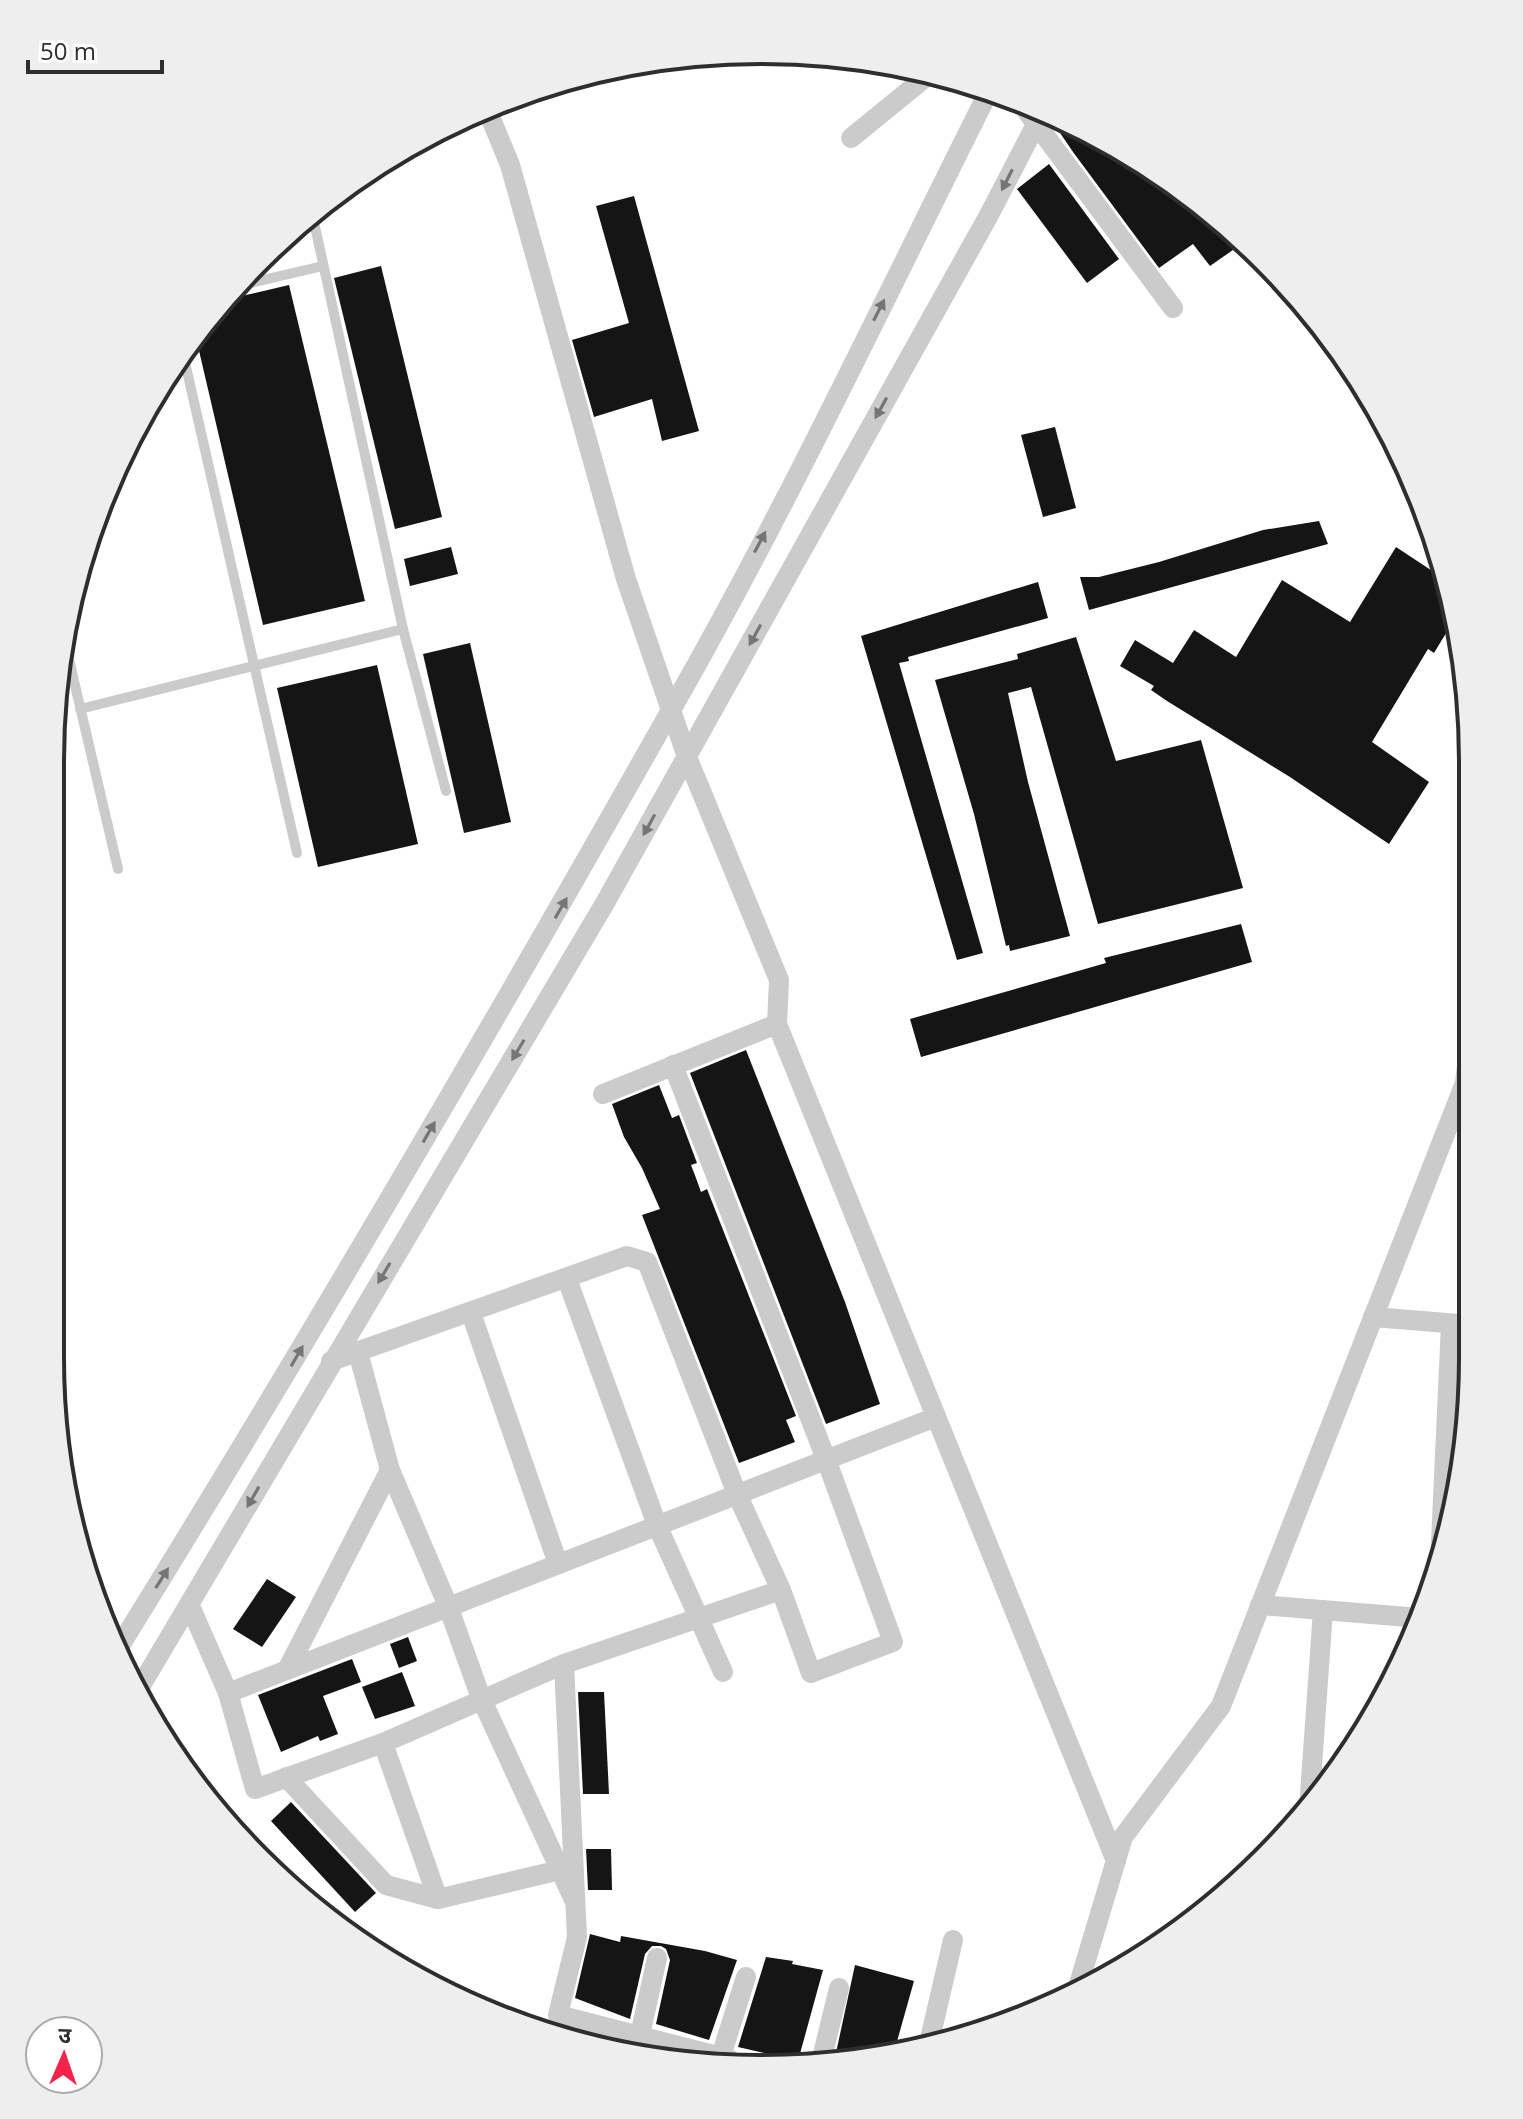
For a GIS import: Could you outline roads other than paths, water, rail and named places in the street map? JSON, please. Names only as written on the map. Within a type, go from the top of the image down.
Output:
[{"type":"street","points":[[851,138],[919,82]]},
{"type":"street","points":[[124,1639],[314,1328],[564,902],[838,392],[984,100]]},
{"type":"street","points":[[491,119],[510,165],[626,579],[687,757],[779,980],[777,1024],[1116,1861]]},
{"type":"street","points":[[144,1681],[605,903],[1037,121]]},
{"type":"street","points":[[1044,124],[1173,308]]},
{"type":"street","points":[[603,1094],[777,1024]]},
{"type":"street","points":[[331,1361],[627,1256],[647,1262],[737,1494],[781,1590],[811,1673],[893,1642],[826,1459],[673,1065]]},
{"type":"street","points":[[1081,1977],[1123,1837],[1221,1706],[1459,1103]]},
{"type":"street","points":[[567,1279],[657,1525],[723,1672]]},
{"type":"street","points":[[471,1313],[558,1564]]},
{"type":"street","points":[[1373,1317],[1459,1324]]},
{"type":"street","points":[[1446,1492],[1459,1347]]},
{"type":"street","points":[[358,1352],[390,1470],[448,1606],[481,1698],[575,1902]]},
{"type":"street","points":[[228,1693],[936,1417]]},
{"type":"street","points":[[287,1670],[390,1470]]},
{"type":"street","points":[[190,1606],[228,1693],[255,1789],[383,1743],[564,1664],[781,1590]]},
{"type":"street","points":[[1260,1605],[1409,1617]]},
{"type":"street","points":[[1311,1787],[1323,1610]]},
{"type":"street","points":[[564,1664],[577,1937],[558,2015],[706,2053]]},
{"type":"street","points":[[383,1743],[438,1899]]},
{"type":"street","points":[[286,1777],[386,1885],[438,1899],[560,1870]]},
{"type":"street","points":[[931,2034],[953,1940]]},
{"type":"street","points":[[640,2035],[657,1958]]},
{"type":"street","points":[[726,2054],[746,1977]]},
{"type":"street","points":[[823,2052],[839,1988]]},
{"type":"lane","points":[[315,226],[403,629],[446,791]]},
{"type":"lane","points":[[255,282],[323,266]]},
{"type":"lane","points":[[186,368],[297,853]]},
{"type":"lane","points":[[80,709],[403,629]]},
{"type":"lane","points":[[70,667],[118,869]]}]
